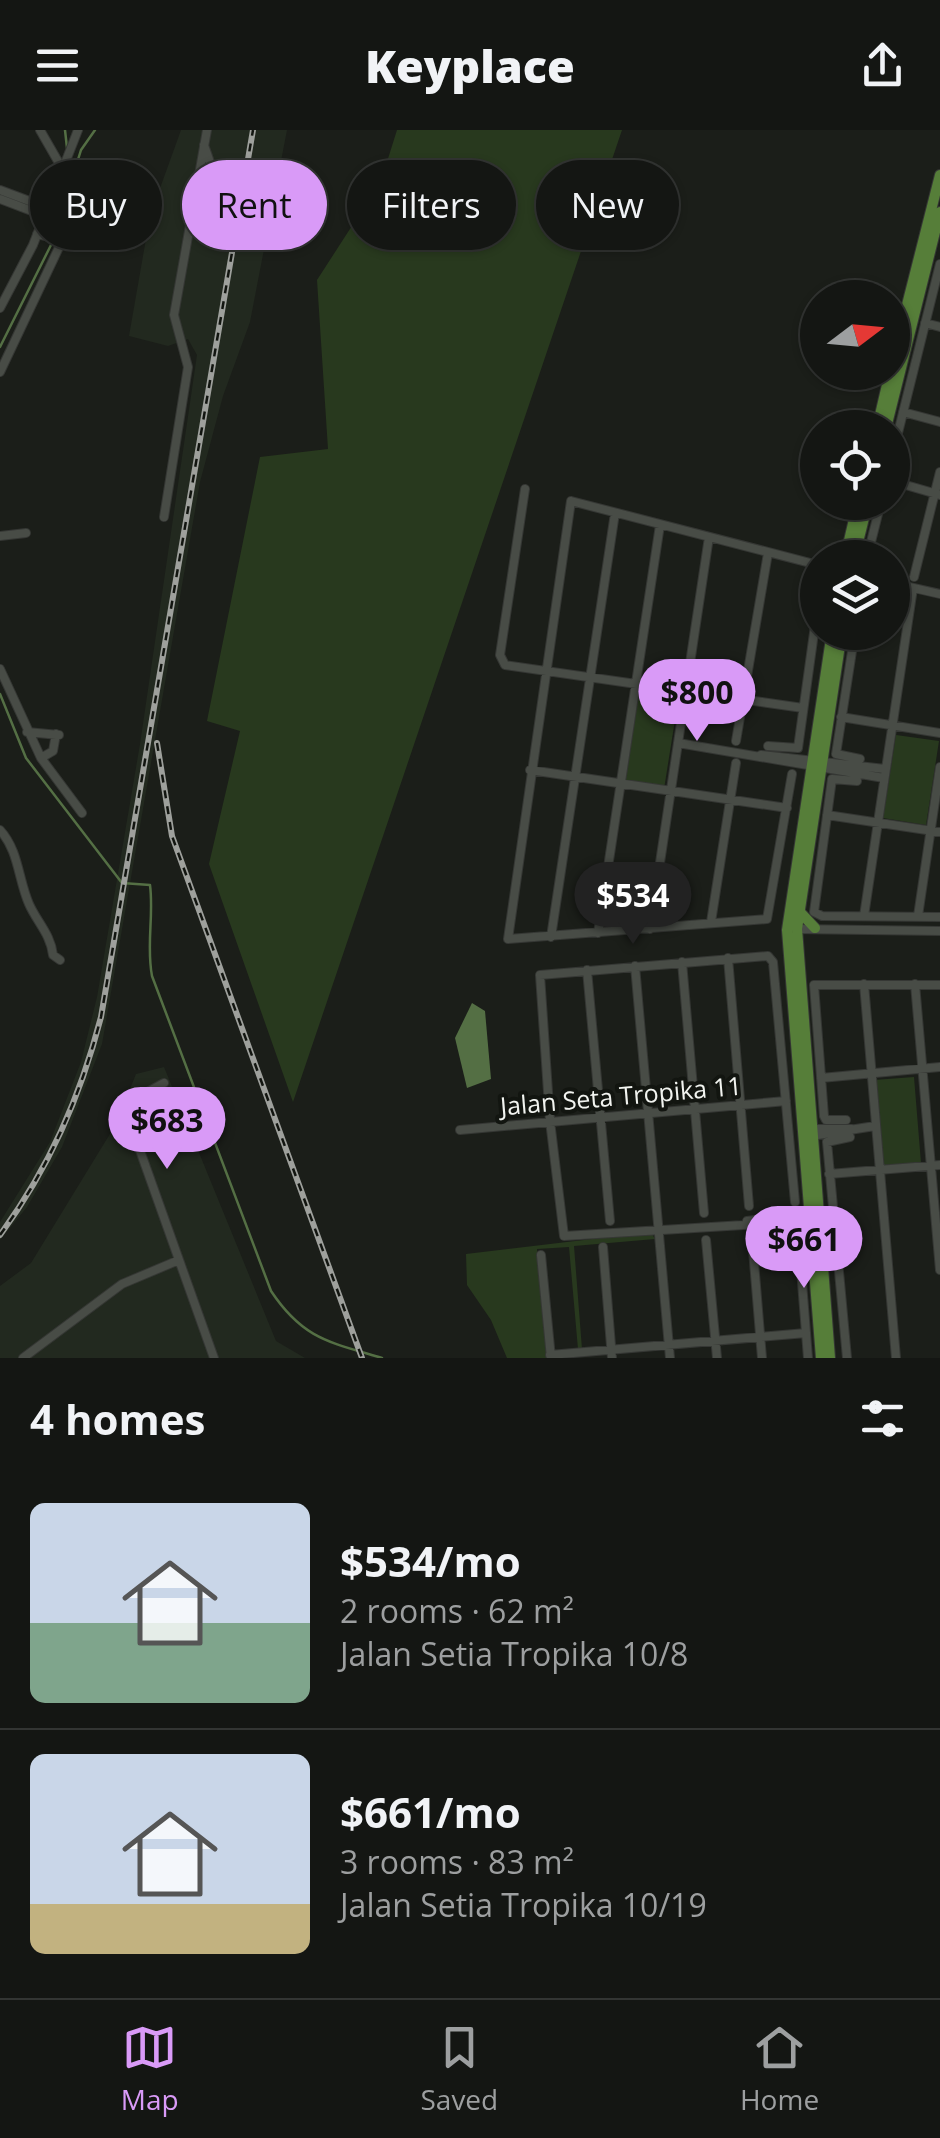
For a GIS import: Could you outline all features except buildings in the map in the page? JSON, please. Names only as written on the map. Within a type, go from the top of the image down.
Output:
[{"type":"main road","points":[[910,293],[940,175]]},
{"type":"main road","points":[[890,410],[940,212]]},
{"type":"main road","points":[[792,929],[799,910],[806,762],[828,650]]},
{"type":"main road","points":[[821,1358],[809,1219],[815,1131],[792,929],[809,780],[806,762],[837,650]]},
{"type":"main road","points":[[799,910],[815,928]]},
{"type":"main road","points":[[817,1332],[830,1358]]},
{"type":"street","points":[[40,130],[53,160]]},
{"type":"street","points":[[66,160],[78,130]]},
{"type":"street","points":[[201,160],[206,130]]},
{"type":"street","points":[[204,145],[209,160]]},
{"type":"street","points":[[0,190],[30,204]]},
{"type":"street","points":[[0,198],[30,207]]},
{"type":"street","points":[[0,308],[33,250]]},
{"type":"street","points":[[0,372],[56,250]]},
{"type":"street","points":[[164,516],[188,368],[174,315],[185,250]]},
{"type":"street","points":[[903,410],[940,264]]},
{"type":"street","points":[[925,324],[940,327]]},
{"type":"street","points":[[910,414],[940,422]]},
{"type":"street","points":[[864,916],[914,582],[940,472]]},
{"type":"street","points":[[910,487],[937,494]]},
{"type":"street","points":[[525,489],[501,660],[544,672],[803,708]]},
{"type":"street","points":[[800,561],[571,500],[506,934],[512,940],[762,920],[770,914],[787,808],[806,762]]},
{"type":"street","points":[[551,937],[615,513]]},
{"type":"street","points":[[598,933],[660,526]]},
{"type":"street","points":[[0,536],[26,533]]},
{"type":"street","points":[[650,928],[709,538]]},
{"type":"street","points":[[736,741],[768,552]]},
{"type":"street","points":[[910,582],[940,594]]},
{"type":"street","points":[[768,746],[798,748],[811,650]]},
{"type":"street","points":[[851,650],[837,756],[860,759]]},
{"type":"street","points":[[0,668],[41,758],[82,813]]},
{"type":"street","points":[[841,718],[940,733]]},
{"type":"street","points":[[28,732],[58,734],[53,751],[41,758]]},
{"type":"street","points":[[678,743],[885,773]]},
{"type":"street","points":[[712,922],[736,762]]},
{"type":"street","points":[[918,916],[936,831],[940,766]]},
{"type":"street","points":[[530,770],[787,808]]},
{"type":"street","points":[[857,780],[833,778],[814,909],[819,916],[940,917]]},
{"type":"street","points":[[827,815],[936,831]]},
{"type":"street","points":[[0,830],[14,851],[29,905],[49,938],[53,956],[60,960]]},
{"type":"street","points":[[792,929],[940,931]]},
{"type":"street","points":[[795,1202],[773,962],[762,954],[544,974],[538,978],[560,1233],[568,1237],[809,1219]]},
{"type":"street","points":[[728,958],[750,1206]]},
{"type":"street","points":[[682,962],[704,1213]]},
{"type":"street","points":[[635,966],[670,1358]]},
{"type":"street","points":[[587,970],[610,1222]]},
{"type":"street","points":[[846,1358],[829,1174],[815,1131],[821,1078],[813,990],[816,984],[940,985]]},
{"type":"street","points":[[864,984],[896,1358]]},
{"type":"street","points":[[915,984],[935,1166],[940,1270]]},
{"type":"street","points":[[821,1078],[940,1067]]},
{"type":"street","points":[[164,1082],[142,1095],[132,1128],[214,1358]]},
{"type":"street","name":"Jalan Seta Tropika 11","points":[[460,1130],[786,1102]]},
{"type":"street","points":[[815,1131],[846,1120]]},
{"type":"street","points":[[815,1131],[851,1133],[875,1126]]},
{"type":"street","points":[[815,1131],[851,1133]]},
{"type":"street","points":[[829,1174],[935,1166]]},
{"type":"street","points":[[752,1238],[762,1358]]},
{"type":"street","points":[[706,1240],[717,1358]]},
{"type":"street","points":[[602,1247],[612,1354]]},
{"type":"street","points":[[541,1255],[551,1356],[612,1354],[817,1332],[808,1358]]},
{"type":"street","points":[[23,1358],[122,1284],[179,1260]]},
{"type":"shaded area","points":[[181,130],[287,130],[281,160],[182,160],[182,250],[264,250],[250,322],[223,396],[200,482],[102,1044],[62,1147],[27,1207],[0,1240],[0,1222],[50,1142],[81,1062],[97,997],[140,744],[197,355],[188,339],[168,346],[129,336],[144,250],[162,250],[162,183]]},
{"type":"shaded area","points":[[397,130],[622,130],[612,160],[536,160],[536,250],[581,250],[293,1102],[209,864],[240,731],[207,721],[260,457],[328,449],[317,280],[347,234],[347,250],[516,250],[516,160],[388,160]]},
{"type":"shaded area","points":[[637,694],[678,701],[664,789],[623,783]]},
{"type":"shaded area","points":[[896,735],[939,741],[926,825],[883,818]]},
{"type":"shaded area","points":[[472,1003],[485,1011],[491,1079],[467,1088],[455,1038]]},
{"type":"shaded area","points":[[164,1067],[276,1341],[305,1358],[0,1358],[0,1286],[31,1263],[116,1124],[136,1074]]},
{"type":"shaded area","points":[[914,1077],[921,1163],[881,1166],[874,1080]]},
{"type":"shaded area","points":[[651,1232],[655,1239],[574,1246],[582,1349],[578,1349],[569,1247],[537,1249],[547,1358],[507,1358],[491,1320],[467,1285],[466,1254]]},
{"type":"waterway","points":[[65,130],[67,148]]},
{"type":"waterway","points":[[78,160],[95,130]]},
{"type":"waterway","points":[[0,347],[48,250]]},
{"type":"waterway","points":[[0,694],[26,758],[122,883],[150,885],[152,976],[271,1291],[306,1329],[382,1358]]},
{"type":"railway","points":[[0,1235],[34,1184],[61,1131],[101,1017],[253,130]]},
{"type":"railway","points":[[157,743],[172,836],[362,1358]]}]
